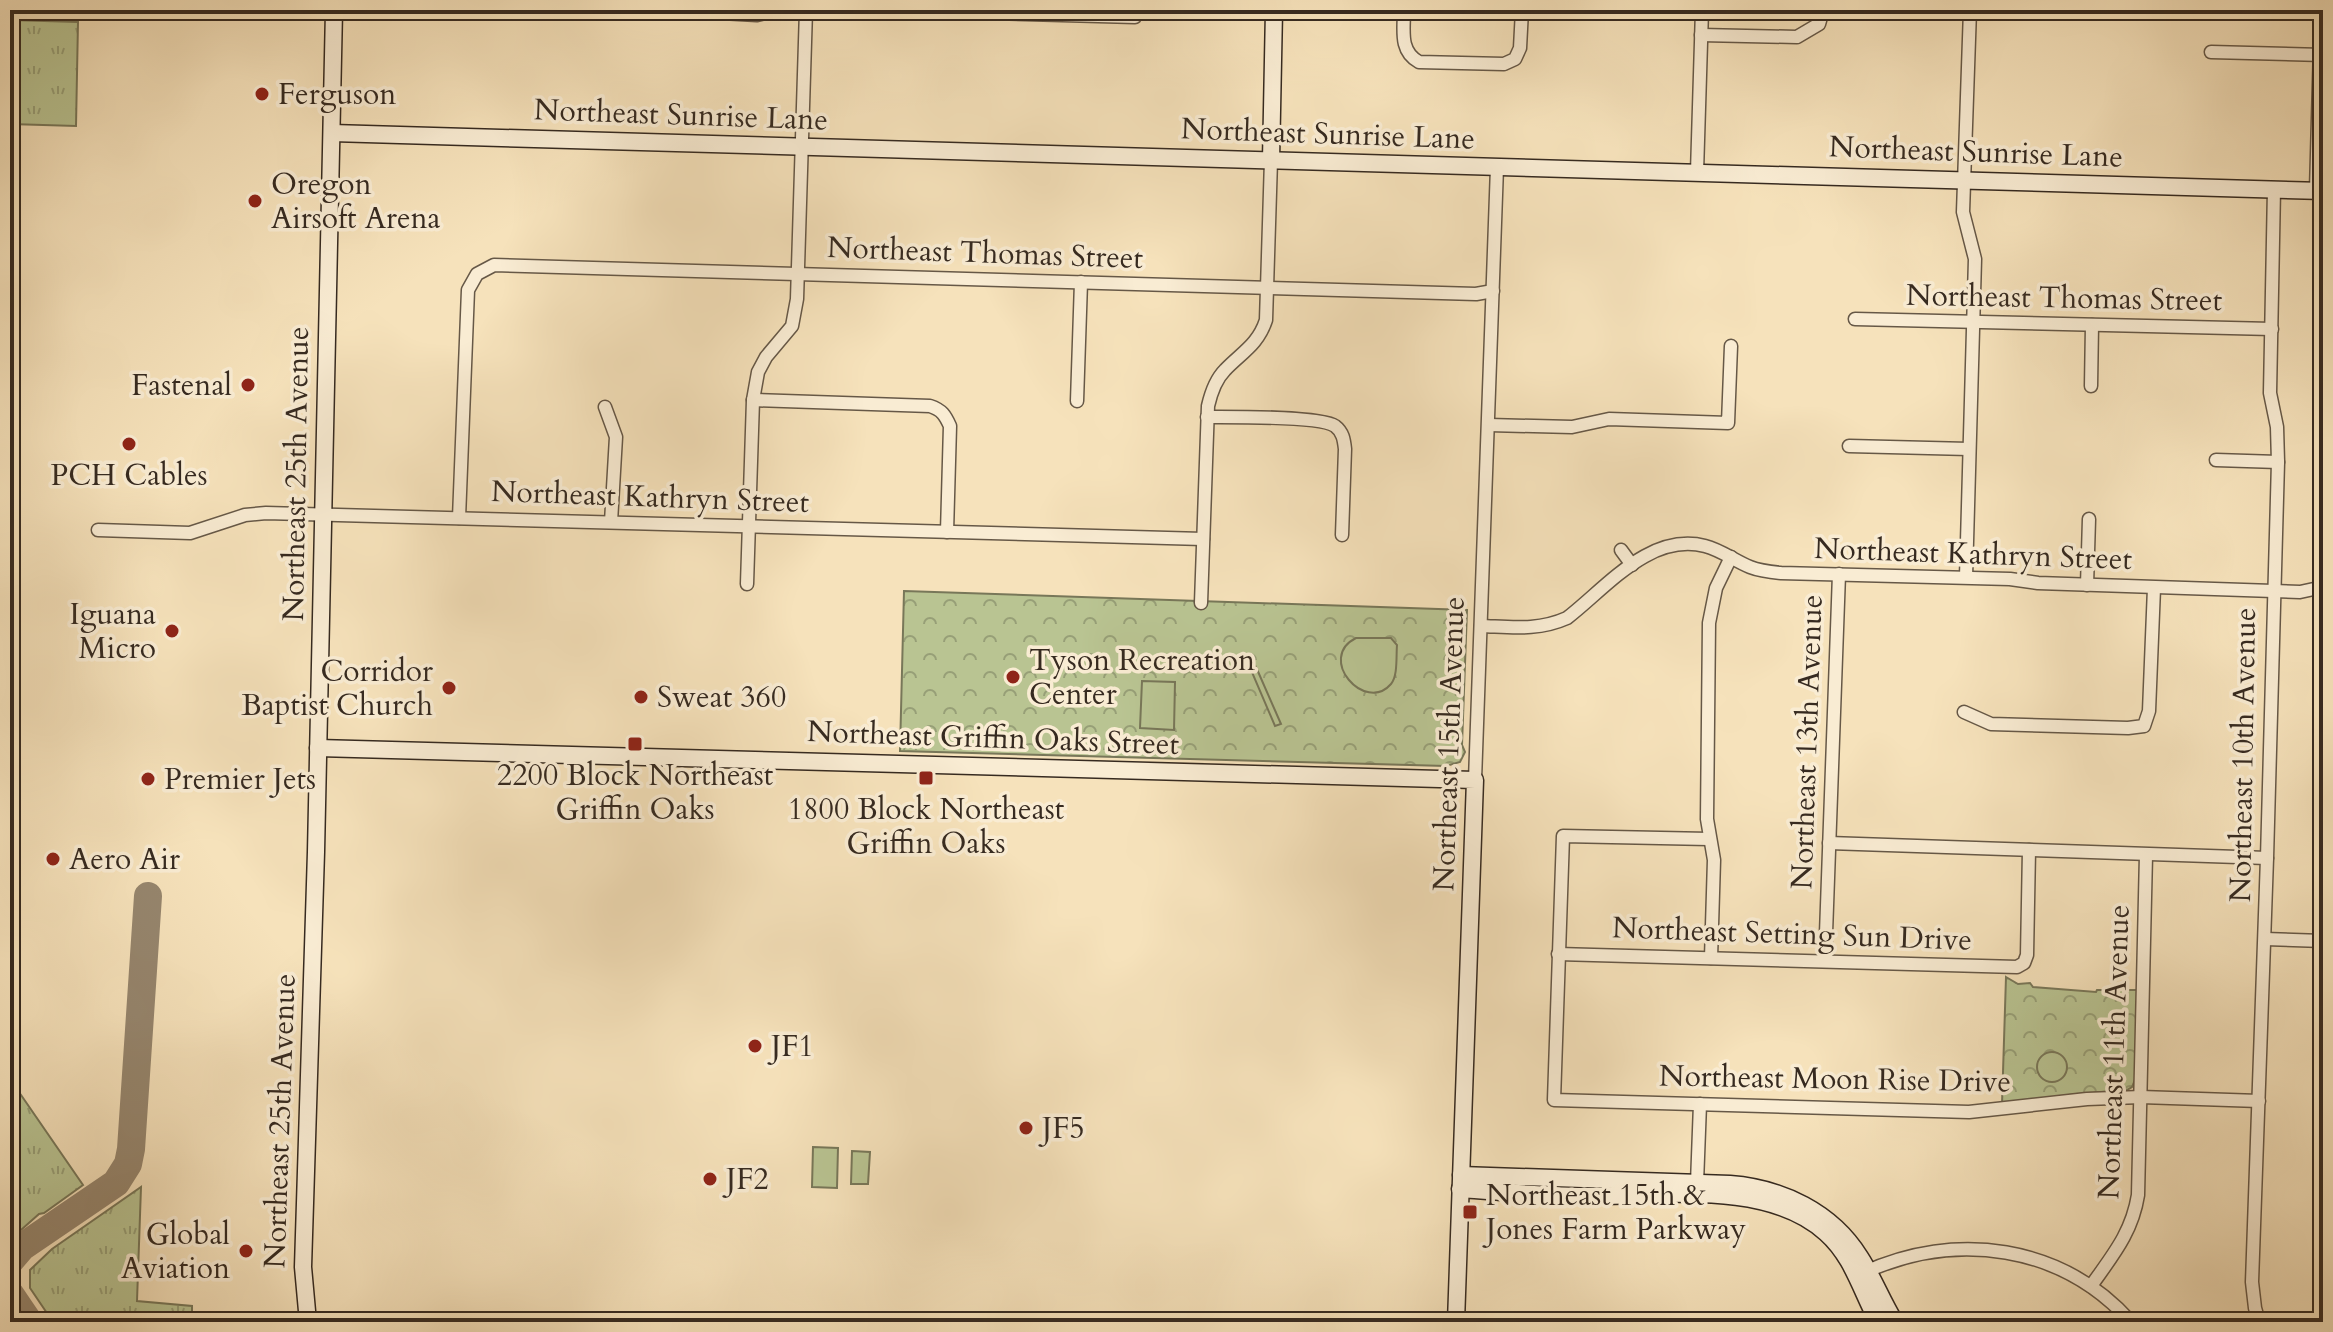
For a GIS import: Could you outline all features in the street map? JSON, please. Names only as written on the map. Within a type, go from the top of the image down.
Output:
[{"type":"street","name":"Northeast 25th Avenue","points":[[308,1322],[303,1267],[334,10]]},
{"type":"street","points":[[698,10],[757,15],[777,10]]},
{"type":"street","points":[[747,584],[753,400],[758,372],[766,357],[792,326],[797,299],[806,10]]},
{"type":"street","points":[[883,10],[1135,17]]},
{"type":"street","points":[[1201,603],[1207,417],[1211,392],[1223,371],[1252,347],[1266,320],[1274,10]]},
{"type":"street","points":[[1404,10],[1404,46],[1410,57],[1419,62],[1504,64],[1515,59],[1520,48],[1522,10]]},
{"type":"street","points":[[1697,172],[1702,10]]},
{"type":"street","points":[[1701,35],[1797,37],[1819,24],[1823,10]]},
{"type":"street","points":[[1966,577],[1975,259],[1965,224],[1970,10]]},
{"type":"street","points":[[2320,190],[2321,10]]},
{"type":"street","points":[[2211,52],[2322,55]]},
{"type":"street","name":"Northeast Sunrise Lane","points":[[332,133],[2320,190]]},
{"type":"street","name":"Northeast 15th Avenue","points":[[1456,1322],[1497,167]]},
{"type":"street","name":"Northeast 10th Avenue","points":[[2259,1322],[2252,1282],[2278,462],[2277,427],[2270,393],[2274,189]]},
{"type":"street","name":"Northeast Thomas Street","points":[[459,518],[467,297],[477,274],[494,265],[1476,294],[1493,291]]},
{"type":"street","points":[[1077,401],[1081,282]]},
{"type":"street","name":"Northeast Thomas Street","points":[[1855,319],[2272,329]]},
{"type":"street","points":[[2091,386],[2092,325]]},
{"type":"street","points":[[1489,425],[1572,427],[1609,419],[1728,423],[1731,346]]},
{"type":"street","points":[[753,400],[930,406],[939,409],[950,426],[947,532]]},
{"type":"street","points":[[605,407],[616,437],[611,522]]},
{"type":"street","points":[[1207,417],[1317,421],[1337,427],[1343,436],[1345,449],[1342,535]]},
{"type":"street","points":[[1849,446],[1969,449]]},
{"type":"street","points":[[2216,460],[2278,462]]},
{"type":"street","name":"Northeast Kathryn Street","points":[[98,530],[190,533],[245,515],[266,513],[1203,539]]},
{"type":"street","points":[[2087,585],[2089,519]]},
{"type":"street","name":"Northeast Kathryn Street","points":[[1481,626],[1527,628],[1567,618],[1647,554],[1683,544],[1707,546],[1751,568],[1765,571],[1966,577],[2154,588],[2300,592],[2323,587]]},
{"type":"street","points":[[1621,550],[1632,565]]},
{"type":"street","points":[[1711,958],[1714,860],[1709,839],[1706,793],[1709,623],[1716,588],[1731,557]]},
{"type":"street","name":"Northeast 13th Avenue","points":[[1825,961],[1839,574]]},
{"type":"street","points":[[1964,712],[1991,724],[2144,726],[2149,711],[2154,588]]},
{"type":"street","name":"Northeast Griffin Oaks Street","points":[[318,748],[1475,780]]},
{"type":"street","points":[[1558,954],[1563,836],[1709,839]]},
{"type":"street","points":[[1829,843],[2267,858]]},
{"type":"street","name":"Northeast Setting Sun Drive","points":[[1558,954],[2017,967],[2024,963],[2027,942],[2029,850]]},
{"type":"street","name":"Northeast 11th Avenue","points":[[2091,1286],[2126,1236],[2135,1216],[2138,1195],[2146,855]]},
{"type":"street","points":[[2265,939],[2323,941]]},
{"type":"street","name":"Northeast Moon Rise Drive","points":[[1558,954],[1554,1100],[1969,1112],[2087,1099],[2141,1097],[2259,1101]]},
{"type":"street","points":[[1697,1183],[1700,1104]]},
{"type":"street","points":[[1461,1182],[1697,1183],[1770,1190],[1805,1205],[1835,1225],[1853,1246],[1878,1322]]},
{"type":"street","points":[[1461,1182],[1602,1196],[1654,1193],[1754,1200],[1790,1211],[1826,1233],[1862,1273],[1895,1322]]},
{"type":"street","points":[[1862,1273],[1908,1256],[1940,1249],[1985,1249],[2017,1254],[2059,1269],[2091,1286],[2131,1322]]},
{"type":"green space","points":[[10,20],[78,22],[76,126],[10,124]]},
{"type":"green space","points":[[904,591],[1467,610],[1462,745],[1465,752],[1460,762],[1446,766],[900,751]]},
{"type":"green space","points":[[1356,638],[1391,638],[1397,645],[1393,680],[1380,691],[1369,692],[1358,688],[1343,669],[1341,658],[1345,647]]},
{"type":"green space","points":[[1256,667],[1281,724],[1275,726],[1251,670]]},
{"type":"green space","points":[[1142,681],[1175,682],[1174,730],[1140,728]]},
{"type":"green space","points":[[2006,977],[2018,984],[2030,983],[2033,987],[2096,992],[2138,990],[2135,1080],[2132,1087],[2002,1104]]},
{"type":"green space","points":[[2052,1052],[2063,1056],[2067,1067],[2063,1078],[2052,1082],[2041,1078],[2037,1067],[2041,1056]]},
{"type":"green space","points":[[10,1079],[83,1185],[21,1230],[17,1227],[10,1231]]},
{"type":"green space","points":[[813,1147],[838,1148],[837,1188],[812,1187]]},
{"type":"green space","points":[[852,1151],[870,1152],[868,1184],[851,1184]]},
{"type":"green space","points":[[141,1187],[137,1301],[192,1306],[192,1322],[53,1322],[30,1288],[30,1270],[52,1249]]},
{"type":"taxiway","points":[[10,1261],[22,1247],[116,1183],[128,1164],[148,896]]},
{"type":"taxiway","points":[[10,1294],[29,1322]]},
{"type":"place","name":"Ferguson","points":[[262,94]]},
{"type":"place","name":"Oregon Airsoft Arena","points":[[255,201]]},
{"type":"place","name":"Fastenal","points":[[248,385]]},
{"type":"place","name":"PCH Cables","points":[[129,444]]},
{"type":"place","name":"Iguana Micro","points":[[172,631]]},
{"type":"place","name":"Tyson Recreation Center","points":[[1013,677]]},
{"type":"place","name":"Corridor Baptist Church","points":[[449,688]]},
{"type":"place","name":"Sweat 360","points":[[641,697]]},
{"type":"place","name":"2200 Block Northeast Griffin Oaks","points":[[635,744]]},
{"type":"place","name":"1800 Block Northeast Griffin Oaks","points":[[926,778]]},
{"type":"place","name":"Premier Jets","points":[[148,779]]},
{"type":"place","name":"Aero Air","points":[[53,859]]},
{"type":"place","name":"JF1","points":[[755,1046]]},
{"type":"place","name":"JF5","points":[[1026,1128]]},
{"type":"place","name":"JF2","points":[[710,1179]]},
{"type":"place","name":"Northeast 15th & Jones Farm Parkway","points":[[1470,1212]]},
{"type":"place","name":"Global Aviation","points":[[246,1251]]}]
